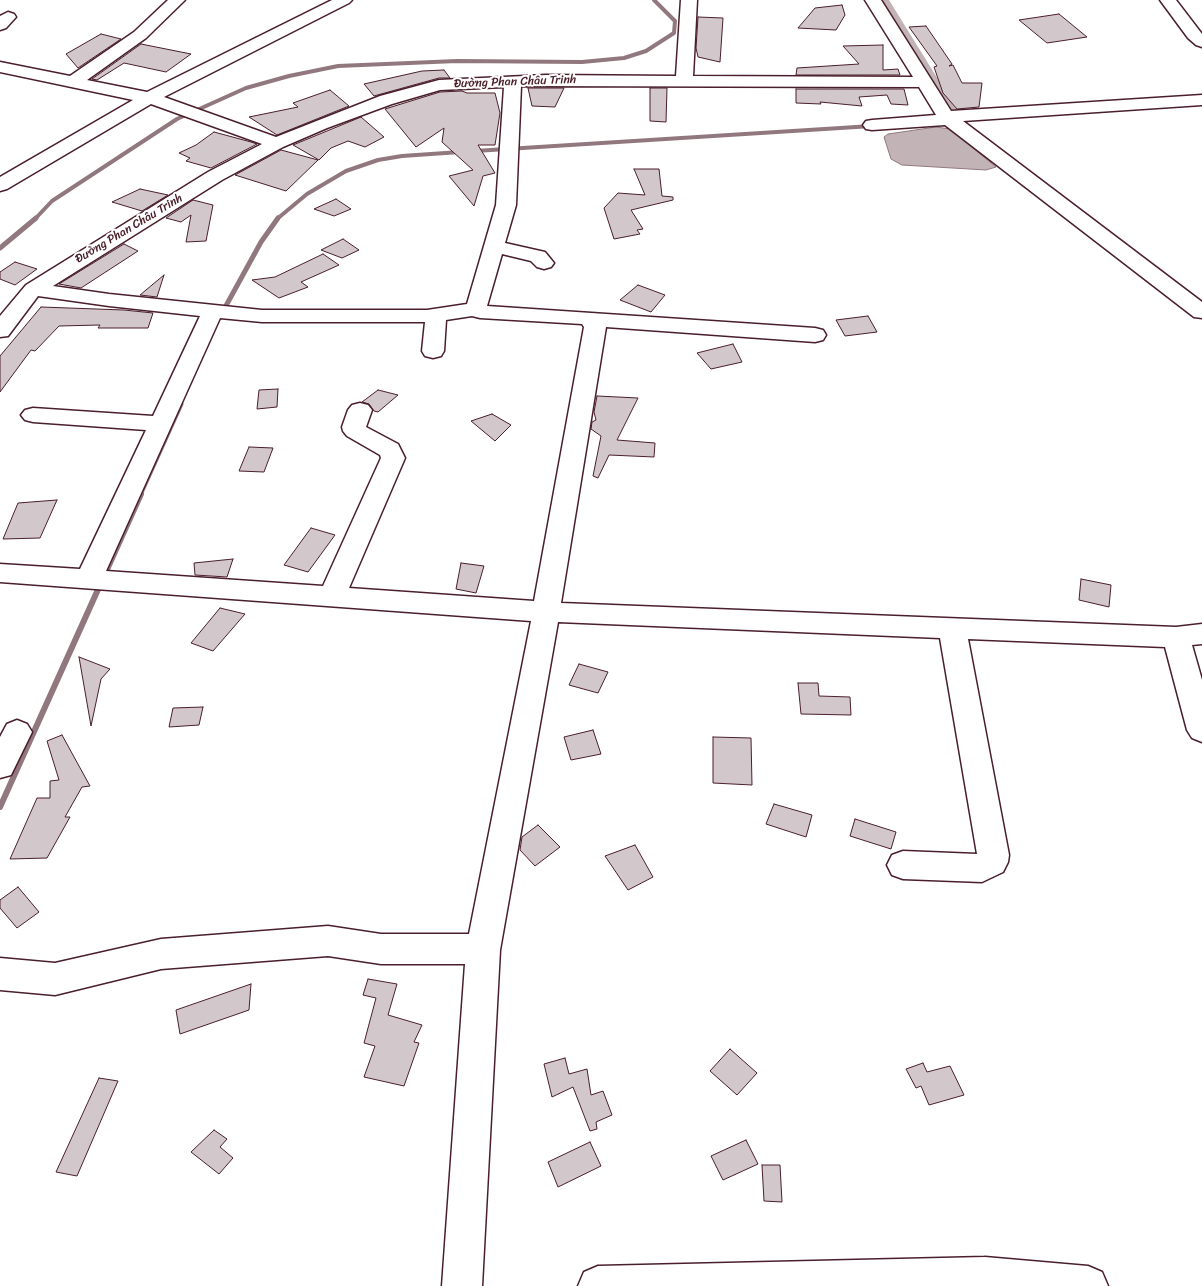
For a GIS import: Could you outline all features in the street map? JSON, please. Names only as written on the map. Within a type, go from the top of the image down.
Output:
[{"type":"street","points":[[73,82],[140,35],[177,0]]},
{"type":"street","points":[[0,185],[149,98],[344,0]]},
{"type":"street","points":[[684,81],[689,0]]},
{"type":"street","points":[[873,0],[922,82],[948,118],[1202,312]]},
{"type":"street","points":[[1168,0],[1194,35],[1202,42]]},
{"type":"street","points":[[0,67],[149,98],[277,143]]},
{"type":"street","points":[[476,309],[506,205],[513,81]]},
{"type":"street","name":"Đường Phan Châu Trinh","points":[[0,331],[33,289],[215,176],[277,143],[320,124],[386,100],[440,86],[513,81],[922,82]]},
{"type":"street","points":[[872,125],[968,115],[1201,101]]},
{"type":"street","points":[[495,247],[538,256],[544,263]]},
{"type":"street","points":[[33,289],[221,311],[302,317],[436,315],[476,309],[480,312],[815,335]]},
{"type":"street","points":[[98,580],[160,424],[221,311]]},
{"type":"street","points":[[433,351],[436,315]]},
{"type":"street","points":[[462,1286],[483,950],[546,612],[595,327],[590,319]]},
{"type":"street","points":[[332,596],[393,458],[390,450],[355,432],[354,427],[360,410]]},
{"type":"street","points":[[33,415],[160,424]]},
{"type":"street","points":[[0,573],[546,612],[1189,635],[1202,730]]},
{"type":"street","points":[[903,865],[982,868],[992,862],[993,855],[952,628]]},
{"type":"street","points":[[0,766],[17,732]]},
{"type":"street","points":[[0,974],[55,979],[161,954],[328,941],[380,949],[440,948],[483,950]]},
{"type":"street","points":[[598,1286],[985,1277],[1043,1284],[1088,1286]]},
{"type":"shaded area","points":[[936,127],[950,129],[996,167],[986,170],[902,165],[891,159],[884,137],[888,134]]},
{"type":"building","points":[[842,5],[845,15],[836,30],[798,28],[815,8]]},
{"type":"building","points":[[1059,14],[1087,37],[1047,43],[1019,20]]},
{"type":"building","points":[[698,17],[723,18],[720,62],[698,57],[696,48]]},
{"type":"building","points":[[926,26],[952,64],[949,66],[953,65],[962,83],[982,83],[979,107],[957,109],[943,93],[934,67],[937,66],[909,27]]},
{"type":"building","points":[[101,34],[121,39],[78,68],[66,54]]},
{"type":"building","points":[[141,44],[191,54],[166,72],[124,63],[97,80],[92,79]]},
{"type":"building","points":[[883,45],[883,70],[898,69],[900,75],[796,75],[797,68],[859,64],[843,46]]},
{"type":"building","points":[[444,70],[450,78],[439,78],[374,96],[364,84],[422,71]]},
{"type":"building","points":[[528,88],[564,88],[555,107],[532,106]]},
{"type":"building","points":[[650,88],[667,88],[666,122],[650,121]]},
{"type":"building","points":[[796,89],[904,89],[908,105],[891,104],[887,95],[859,97],[862,106],[820,102],[821,104],[796,103]]},
{"type":"building","points":[[330,90],[349,106],[277,135],[249,117],[298,107],[293,103]]},
{"type":"building","points":[[462,91],[467,93],[495,93],[500,113],[495,145],[478,145],[495,173],[483,176],[474,206],[449,176],[473,170],[442,142],[444,128],[416,147],[385,109],[440,92]]},
{"type":"building","points":[[361,117],[384,137],[365,147],[348,141],[331,148],[319,160],[293,145]]},
{"type":"building","points":[[214,132],[257,144],[211,168],[186,161],[190,158],[179,153],[196,145]]},
{"type":"building","points":[[281,150],[318,160],[286,191],[235,175]]},
{"type":"building","points":[[634,169],[659,169],[662,196],[673,197],[673,200],[631,210],[643,229],[637,230],[640,234],[614,239],[604,208],[618,193],[645,195]]},
{"type":"building","points":[[140,189],[168,195],[142,211],[112,202]]},
{"type":"building","points":[[336,199],[351,209],[334,216],[314,209]]},
{"type":"building","points":[[193,200],[213,205],[206,241],[186,242],[191,215],[181,222],[166,218]]},
{"type":"building","points":[[343,239],[359,250],[342,258],[321,250]]},
{"type":"building","points":[[124,244],[138,251],[81,288],[59,284]]},
{"type":"building","points":[[323,254],[339,265],[301,282],[308,287],[279,298],[252,280],[275,277]]},
{"type":"building","points":[[15,262],[37,269],[15,285],[0,279],[0,272]]},
{"type":"building","points":[[164,275],[157,297],[140,295]]},
{"type":"building","points":[[638,285],[665,295],[651,312],[620,300]]},
{"type":"building","points":[[41,307],[153,313],[148,328],[98,328],[100,325],[59,326],[35,351],[31,350],[0,392],[0,356]]},
{"type":"building","points":[[868,316],[877,332],[845,336],[836,320]]},
{"type":"building","points":[[733,344],[742,362],[711,369],[697,353]]},
{"type":"building","points":[[278,389],[277,407],[257,409],[259,390]]},
{"type":"building","points":[[378,390],[398,395],[378,412],[374,411],[369,404],[362,402]]},
{"type":"building","points":[[597,396],[638,398],[617,440],[655,443],[654,457],[609,455],[598,478],[593,476],[601,436],[591,429],[592,422],[596,420],[594,412]]},
{"type":"building","points":[[492,414],[511,425],[495,441],[471,421]]},
{"type":"building","points":[[249,447],[273,448],[264,472],[239,471]]},
{"type":"building","points":[[57,500],[40,538],[3,539],[18,503]]},
{"type":"building","points":[[311,528],[335,535],[308,572],[284,565]]},
{"type":"building","points":[[233,559],[227,577],[195,575],[194,563]]},
{"type":"building","points":[[461,563],[484,566],[476,593],[456,589]]},
{"type":"building","points":[[1081,579],[1111,585],[1109,607],[1079,600]]},
{"type":"building","points":[[220,608],[245,614],[213,651],[191,643]]},
{"type":"building","points":[[79,657],[110,669],[101,679],[91,726]]},
{"type":"building","points":[[579,664],[608,672],[598,693],[569,685]]},
{"type":"building","points":[[798,683],[818,683],[819,696],[850,697],[851,715],[801,714]]},
{"type":"building","points":[[203,707],[199,725],[169,727],[173,708]]},
{"type":"building","points":[[593,730],[601,754],[571,760],[564,737]]},
{"type":"building","points":[[62,735],[90,786],[82,787],[65,817],[70,817],[47,858],[10,859],[37,798],[50,798],[50,781],[59,780],[47,741]]},
{"type":"building","points":[[713,737],[751,738],[752,785],[713,783]]},
{"type":"building","points":[[774,804],[812,815],[806,837],[766,824]]},
{"type":"building","points":[[855,819],[896,832],[891,849],[850,836]]},
{"type":"building","points":[[538,825],[560,847],[535,866],[520,850],[522,837]]},
{"type":"building","points":[[635,845],[653,877],[628,890],[605,856]]},
{"type":"building","points":[[18,887],[39,912],[17,928],[0,908],[0,900]]},
{"type":"building","points":[[368,979],[397,984],[388,1015],[422,1025],[414,1042],[419,1043],[404,1086],[364,1077],[375,1046],[364,1043],[376,998],[363,995]]},
{"type":"building","points":[[251,984],[249,1010],[180,1034],[176,1010]]},
{"type":"building","points":[[730,1049],[757,1073],[737,1095],[710,1071]]},
{"type":"building","points":[[565,1058],[569,1074],[587,1069],[591,1095],[603,1091],[612,1115],[596,1122],[597,1129],[590,1131],[573,1087],[552,1097],[544,1064]]},
{"type":"building","points":[[923,1063],[927,1072],[950,1066],[964,1095],[929,1105],[921,1086],[916,1088],[906,1069]]},
{"type":"building","points":[[99,1078],[118,1081],[77,1176],[56,1172]]},
{"type":"building","points":[[214,1130],[227,1139],[220,1147],[233,1158],[219,1174],[191,1152]]},
{"type":"building","points":[[746,1140],[758,1164],[723,1180],[711,1156]]},
{"type":"building","points":[[590,1142],[601,1166],[558,1187],[548,1162]]},
{"type":"building","points":[[762,1165],[780,1165],[782,1202],[764,1201]]},
{"type":"waterway","points":[[36,218],[52,201],[177,119],[246,88],[289,76],[338,66],[457,61],[582,62],[624,58],[646,51],[674,33],[675,21],[654,0]]},
{"type":"waterway","points":[[883,0],[950,110]]},
{"type":"waterway","points":[[475,151],[872,126]]},
{"type":"waterway","points":[[278,218],[307,194],[346,171],[378,160],[402,156],[460,152]]},
{"type":"waterway","points":[[0,248],[36,218]]},
{"type":"waterway","points":[[222,313],[261,242],[278,218]]},
{"type":"waterway","points":[[140,495],[181,404]]},
{"type":"waterway","points":[[0,807],[141,494]]}]
